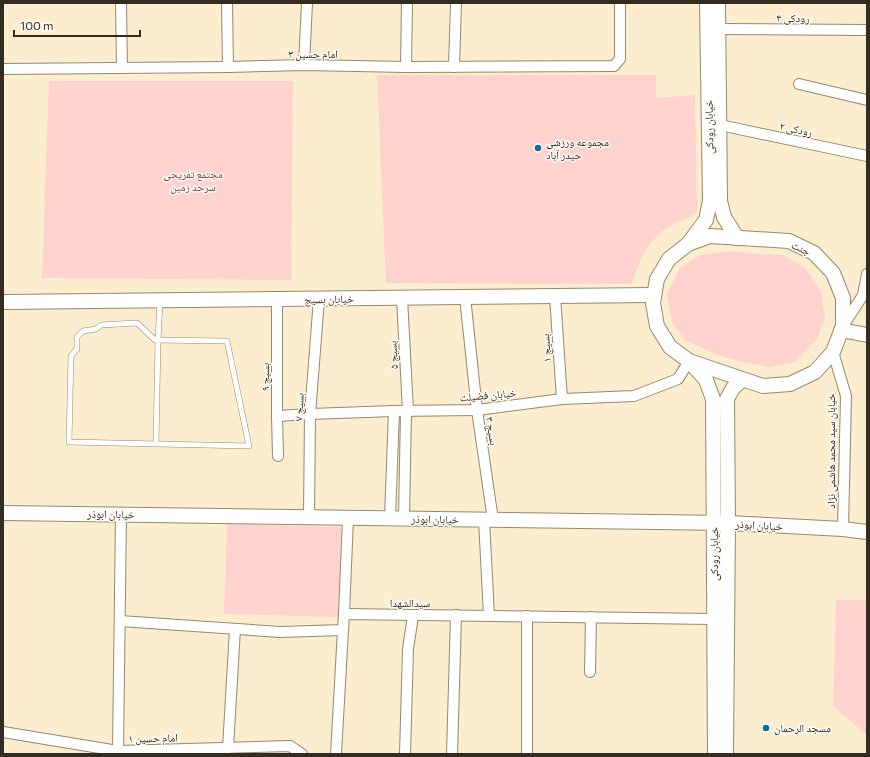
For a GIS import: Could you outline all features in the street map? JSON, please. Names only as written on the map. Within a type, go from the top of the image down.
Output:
[{"type":"main road","name":"خیابان رودکی","points":[[688,244],[706,220],[710,201],[707,3]]},
{"type":"main road","name":"خیابان رودکی","points":[[718,3],[720,201],[724,217],[738,238]]},
{"type":"main road","name":"جنت","points":[[710,236],[738,238],[789,242],[814,253],[833,273],[843,298],[842,328],[833,352],[815,372],[790,384],[763,386],[689,361],[670,347],[657,326],[653,303],[654,295],[657,279],[669,259],[688,244],[710,236]]},
{"type":"main road","name":"خیابان بسیج","points":[[3,302],[654,295]]},
{"type":"main road","points":[[842,328],[867,335]]},
{"type":"main road","name":"خیابان رودکی","points":[[689,361],[706,380],[713,399],[721,523],[726,754]]},
{"type":"main road","name":"خیابان رودکی","points":[[715,754],[714,619],[721,523],[727,399],[733,388],[742,380]]},
{"type":"main road","name":"خیابان ابوذر","points":[[3,513],[721,523],[843,529],[867,532]]},
{"type":"street","points":[[121,3],[122,68]]},
{"type":"street","points":[[227,3],[228,67]]},
{"type":"street","points":[[304,65],[307,3]]},
{"type":"street","points":[[406,67],[407,3]]},
{"type":"street","points":[[454,67],[456,3]]},
{"type":"street","name":"امام حسین ۳","points":[[3,69],[304,65],[406,67],[614,66],[620,59],[620,3]]},
{"type":"street","name":"رودکی ۴","points":[[718,29],[867,30]]},
{"type":"street","points":[[799,84],[867,100]]},
{"type":"street","name":"رودکی ۲","points":[[720,125],[867,156]]},
{"type":"street","points":[[842,328],[863,295],[867,274]]},
{"type":"street","name":"بسیج ۱","points":[[555,296],[562,399]]},
{"type":"street","name":"بسیج ۳","points":[[465,297],[489,520],[489,616]]},
{"type":"street","name":"بسیج ۵","points":[[402,298],[407,411],[404,518]]},
{"type":"street","name":"بسیج ۹","points":[[277,299],[278,456]]},
{"type":"street","name":"بسیج ۷","points":[[309,517],[310,414],[319,299]]},
{"type":"street","name":"خیابان سید محمد هاشمی نژاد","points":[[833,352],[846,396],[843,529]]},
{"type":"street","name":"خیابان فضیلت","points":[[277,416],[394,411],[477,410],[562,399],[634,396],[678,379],[689,361]]},
{"type":"street","points":[[390,518],[394,411]]},
{"type":"street","points":[[118,751],[121,514]]},
{"type":"street","points":[[336,754],[348,518]]},
{"type":"street","name":"سیدالشهدا","points":[[344,614],[714,619]]},
{"type":"street","points":[[452,754],[456,615]]},
{"type":"street","points":[[405,754],[408,649],[413,616]]},
{"type":"street","points":[[526,754],[527,616]]},
{"type":"street","points":[[590,672],[591,617]]},
{"type":"street","points":[[120,621],[280,632],[343,630]]},
{"type":"street","points":[[228,748],[235,629]]},
{"type":"street","name":"امام حسین ۱","points":[[3,732],[118,751],[290,746],[302,754]]},
{"type":"lane","points":[[156,444],[160,301]]},
{"type":"lane","points":[[136,323],[155,340],[158,340],[227,341],[248,446],[69,442],[71,356],[76,349],[77,337],[83,331],[96,329],[101,325],[136,323]]},
{"type":"green space","name":"مجموعه ورزشی حیدر آباد","points":[[377,75],[656,75],[656,98],[695,95],[697,211],[689,217],[673,224],[651,242],[642,257],[632,284],[386,283]]},
{"type":"green space","name":"مجتمع تفریحی سرحد زمین","points":[[49,81],[293,81],[291,280],[42,278]]},
{"type":"green space","points":[[730,251],[783,255],[805,268],[821,291],[825,318],[817,339],[795,362],[769,367],[738,361],[718,355],[686,341],[672,322],[667,294],[680,268],[700,255]]},
{"type":"green space","points":[[227,524],[341,527],[338,617],[224,614]]},
{"type":"green space","points":[[836,600],[867,600],[867,735],[833,706]]},
{"type":"place","name":"مجموعه ورزشی حیدر آباد","points":[[538,148]]},
{"type":"place","name":"مسجد الرحمان","points":[[766,728]]}]
